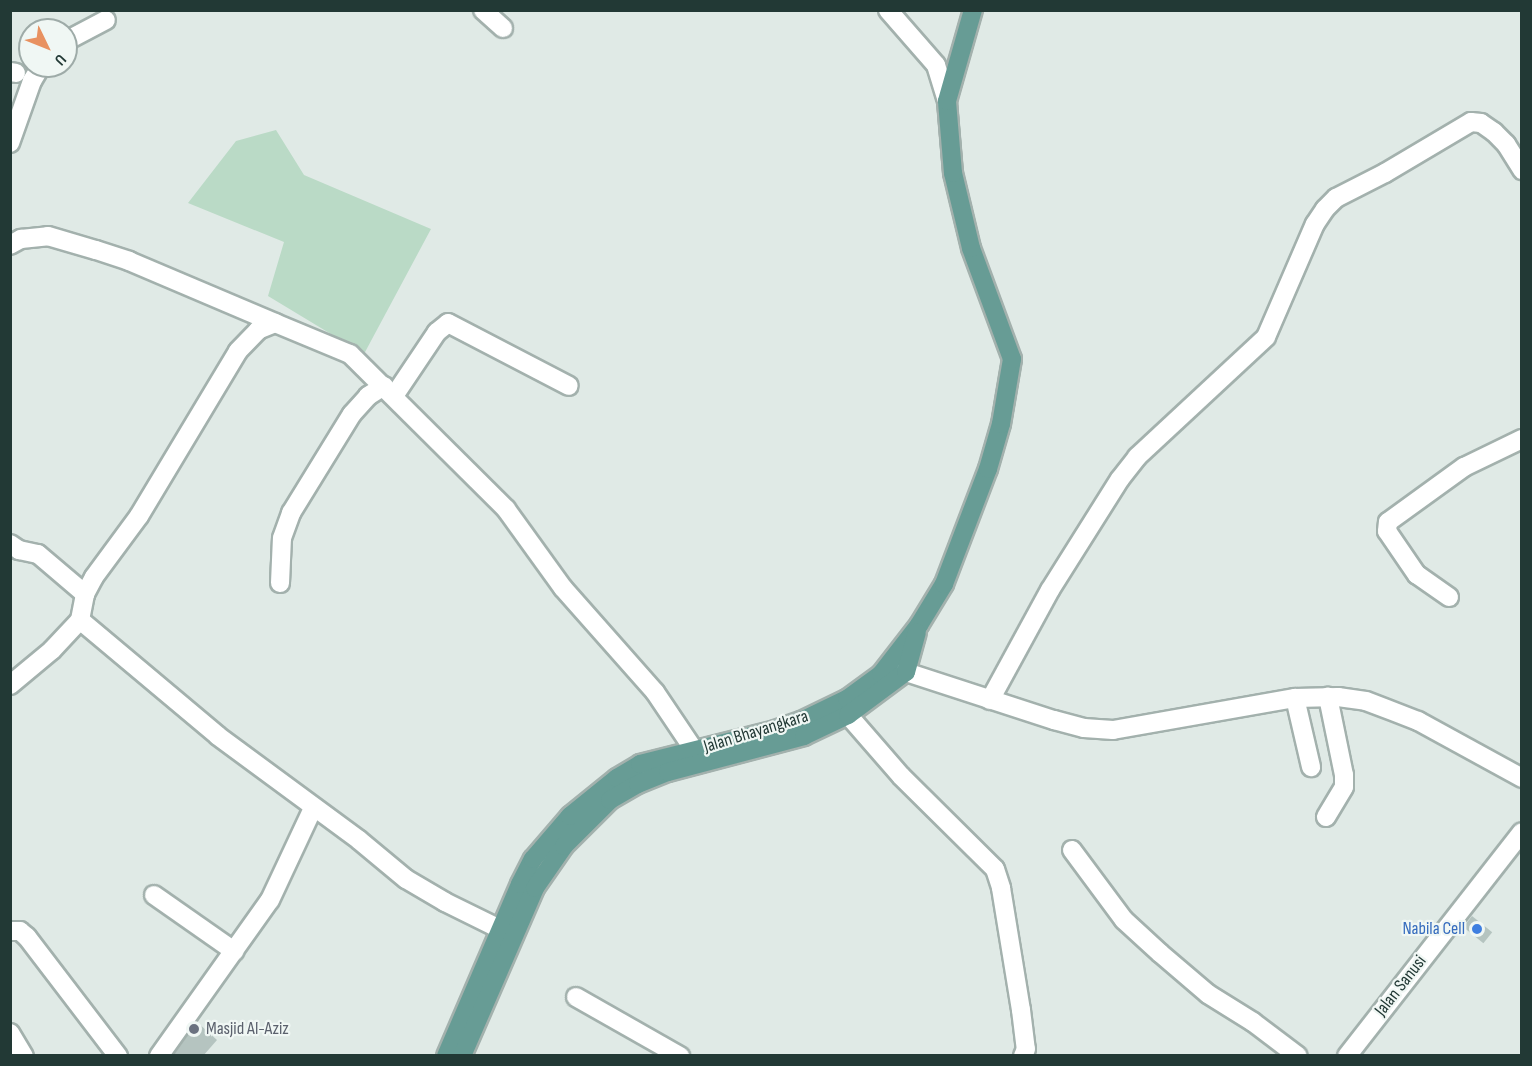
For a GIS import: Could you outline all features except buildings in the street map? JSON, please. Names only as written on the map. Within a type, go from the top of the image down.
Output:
[{"type":"main road","points":[[906,672],[919,625],[944,584],[988,470],[1001,424],[1011,359],[960,213],[953,173],[947,101],[973,10]]},
{"type":"main road","name":"Jalan Bhayangkara","points":[[446,1056],[505,932],[533,859],[577,810],[617,778],[640,764],[801,721],[854,695],[881,674],[919,625]]},
{"type":"main road","name":"Jalan Bhayangkara","points":[[462,1056],[483,1012],[505,932],[548,867],[610,800],[638,784],[668,772],[804,736],[848,716],[906,672]]},
{"type":"street","points":[[483,10],[503,28]]},
{"type":"street","points":[[888,10],[936,64],[947,101]]},
{"type":"street","points":[[78,35],[106,20]]},
{"type":"street","points":[[10,143],[34,78]]},
{"type":"street","points":[[990,700],[1050,590],[1120,478],[1137,457],[1266,337],[1315,224],[1330,203],[1471,122],[1481,123],[1494,132],[1506,144],[1521,170]]},
{"type":"street","points":[[10,245],[31,237],[53,237],[129,261],[350,354],[511,514],[563,588],[655,692],[694,750]]},
{"type":"street","points":[[10,685],[52,650],[80,620],[85,594],[104,562],[139,516],[238,351],[258,330],[274,323]]},
{"type":"street","points":[[280,583],[282,538],[291,513],[352,414],[368,396],[389,391],[437,332],[448,323],[569,386]]},
{"type":"street","points":[[1449,597],[1418,575],[1387,531],[1388,522],[1464,466],[1521,439]]},
{"type":"street","points":[[10,544],[19,550],[38,554],[85,594]]},
{"type":"street","points":[[80,620],[218,736],[422,890],[505,932]]},
{"type":"street","points":[[890,663],[906,672],[1084,728],[1113,730],[1295,698],[1328,697],[1366,701],[1418,720],[1521,778]]},
{"type":"street","points":[[1326,817],[1344,787],[1344,775],[1328,697]]},
{"type":"street","points":[[1295,698],[1311,767]]},
{"type":"street","points":[[848,716],[901,776],[994,869],[1000,888],[1021,1010],[1026,1049],[1023,1056]]},
{"type":"street","points":[[159,1056],[280,882],[313,808]]},
{"type":"street","name":"Jalan Sanusi","points":[[1347,1056],[1521,832]]},
{"type":"street","points":[[1072,850],[1124,920],[1160,953],[1208,994],[1254,1022],[1298,1056]]},
{"type":"street","points":[[154,896],[234,951]]},
{"type":"street","points":[[10,914],[15,931],[118,1056]]},
{"type":"street","points":[[576,997],[655,1049],[680,1056]]},
{"type":"street","points":[[10,1033],[24,1056]]},
{"type":"green space","points":[[276,130],[304,175],[431,229],[364,354],[268,296],[284,242],[188,203],[236,141]]},
{"type":"place","name":"Nabila Cell","points":[[1477,929]]},
{"type":"place","name":"Masjid Al-Aziz","points":[[194,1029]]}]
